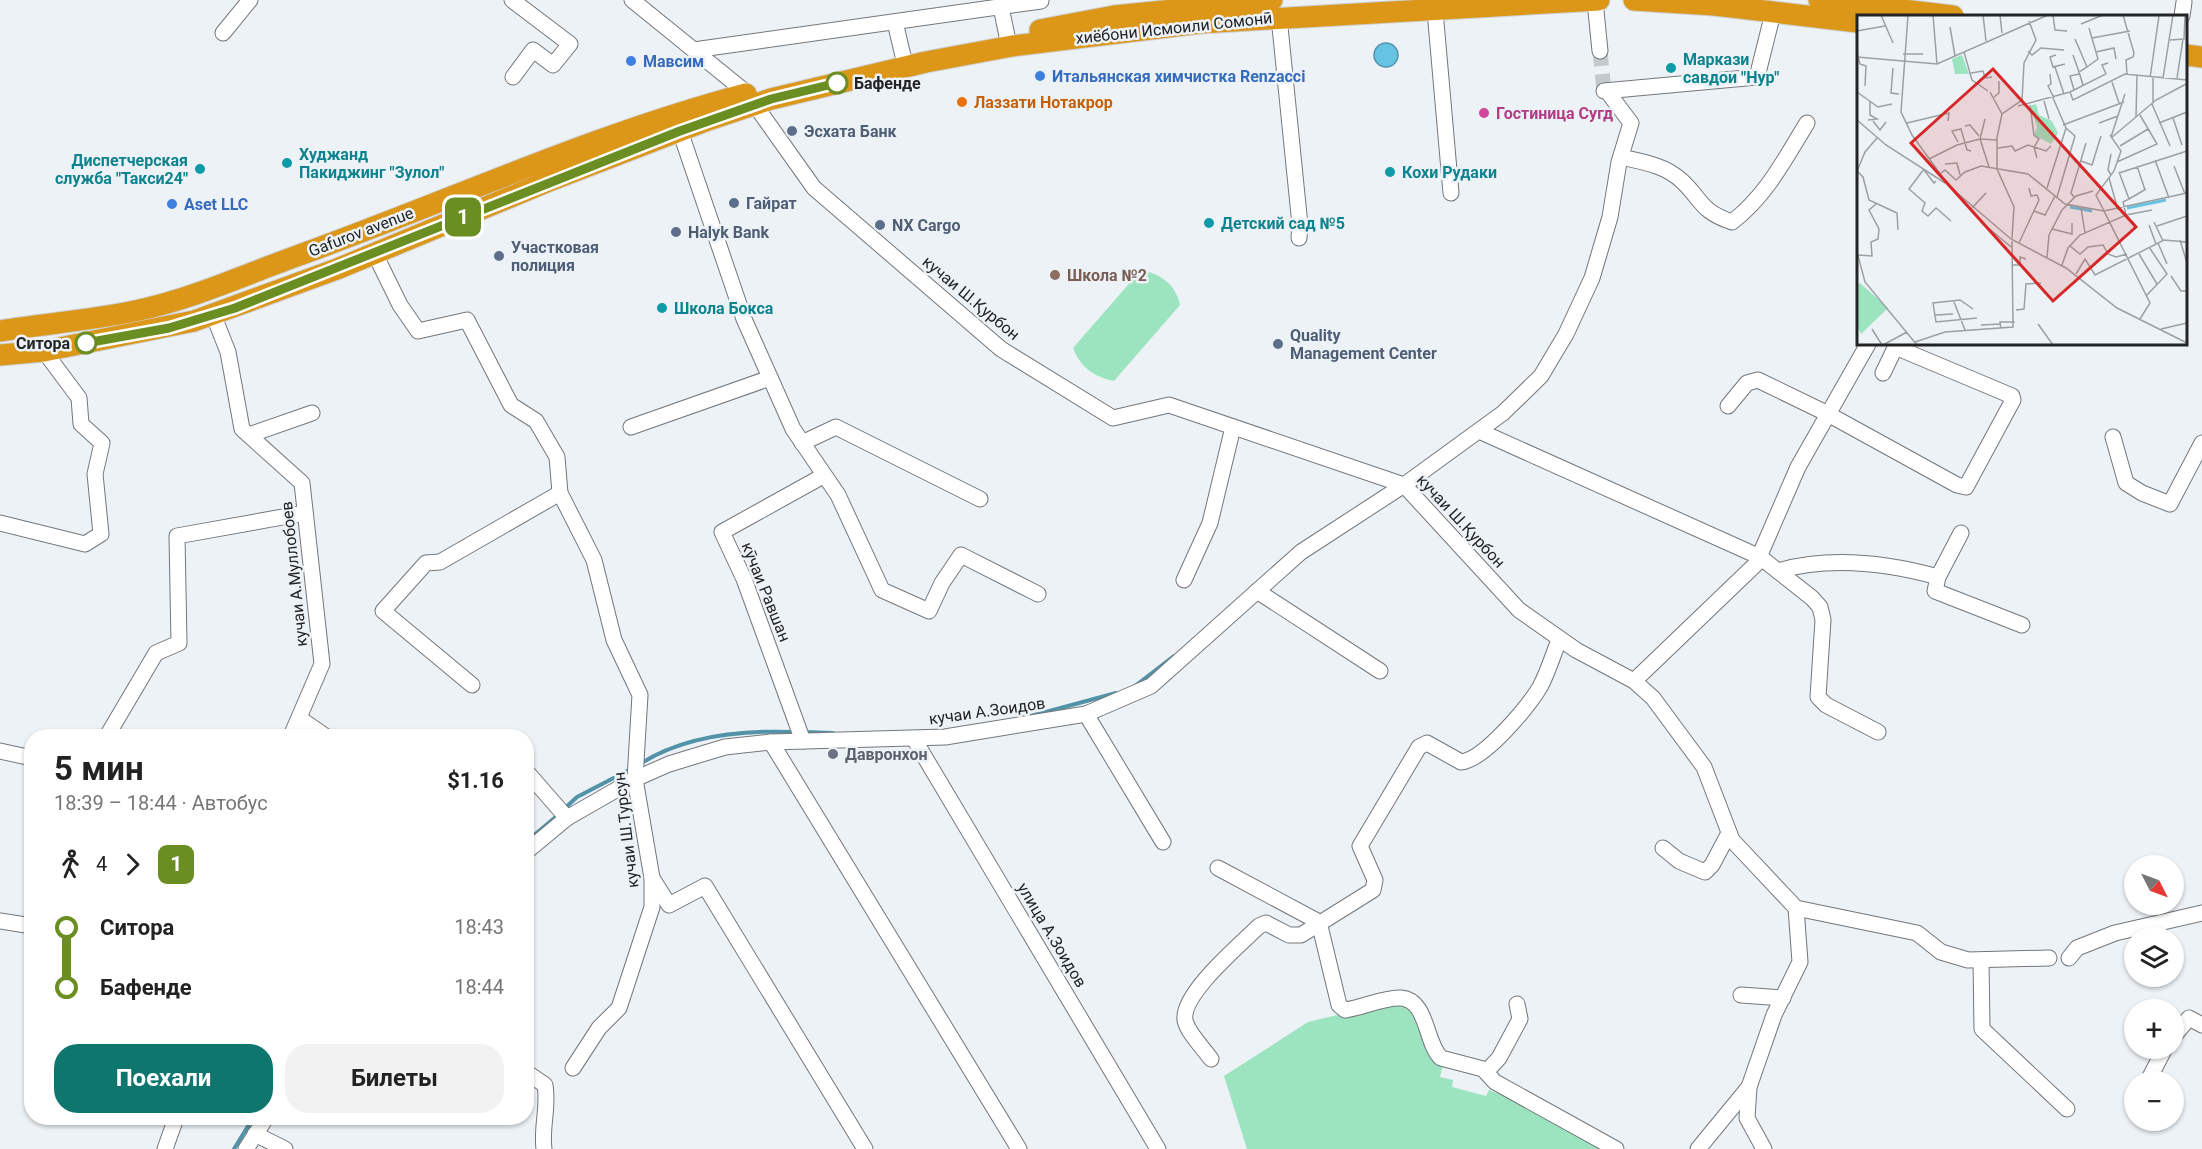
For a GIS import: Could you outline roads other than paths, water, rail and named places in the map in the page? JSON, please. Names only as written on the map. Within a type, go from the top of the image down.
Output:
[{"type":"highway","name":"хиёбони Исмоили Сомонӣ","points":[[752,99],[903,56],[1114,16],[1276,8],[1435,11],[1597,0]]},
{"type":"highway","points":[[1634,0],[1714,2],[1773,13],[1857,22]]},
{"type":"highway","points":[[1819,0],[1945,15]]},
{"type":"highway","name":"хиёбони Исмоили Сомонӣ","points":[[752,99],[1012,46],[1200,23],[1276,8]]},
{"type":"highway","points":[[2187,44],[2202,45]]},
{"type":"highway","points":[[2187,55],[2202,57]]},
{"type":"highway","points":[[0,355],[44,351],[169,328],[213,315],[375,254],[549,181],[680,131],[752,99]]},
{"type":"highway","name":"Gafurov avenue","points":[[0,331],[136,311],[329,245],[564,153],[645,124],[752,99]]},
{"type":"highway","points":[[329,245],[337,269]]},
{"type":"street","points":[[223,33],[250,0]]},
{"type":"street","points":[[512,0],[570,44],[553,65],[533,50],[513,77]]},
{"type":"street","name":"кучаи Ш.Қурбон","points":[[632,0],[752,99],[814,188],[1001,349],[1113,418],[1169,405],[1404,485],[1519,610],[1559,640],[1634,681],[1653,698],[1704,767],[1732,840],[1796,908]]},
{"type":"street","points":[[1597,0],[1600,51]]},
{"type":"street","points":[[694,50],[1041,1]]},
{"type":"street","points":[[1002,7],[1006,36]]},
{"type":"street","points":[[1276,8],[1300,225],[1299,237]]},
{"type":"street","points":[[1435,11],[1451,193]]},
{"type":"street","name":"кучаи А.Зоидов","points":[[534,845],[567,818],[636,770],[669,764],[725,747],[771,742],[800,735],[914,739],[1086,714],[1151,686],[1301,552],[1404,485],[1503,414],[1541,375],[1566,334],[1592,279],[1610,217],[1621,157],[1631,123],[1606,91],[1757,78],[1773,13]]},
{"type":"street","points":[[895,22],[903,56]]},
{"type":"street","points":[[1621,157],[1662,167],[1682,182],[1695,199],[1715,216],[1732,222],[1747,210],[1770,183],[1807,123]]},
{"type":"street","points":[[680,131],[744,319],[802,443],[838,495],[882,590],[929,612],[942,583],[961,555],[1038,594]]},
{"type":"street","name":"кучаи Ш.Турсун","points":[[375,254],[400,305],[418,331],[467,320],[511,405],[536,421],[557,457],[560,494],[594,561],[614,640],[640,695],[636,770],[652,878],[652,907],[619,1008],[599,1028],[573,1068]]},
{"type":"street","points":[[213,315],[228,352],[245,432],[312,413]]},
{"type":"street","points":[[1634,681],[1756,564],[1797,467],[1826,413],[1868,345]]},
{"type":"street","points":[[1728,406],[1747,383],[1758,380],[1826,413],[1957,484],[1966,486],[2013,400],[2012,396],[1895,348],[1883,373]]},
{"type":"street","points":[[0,523],[85,544],[101,534],[94,474],[102,443],[81,424],[79,398],[44,351]]},
{"type":"street","points":[[631,427],[770,378]]},
{"type":"street","points":[[802,443],[836,427],[980,499]]},
{"type":"street","points":[[1184,580],[1210,523],[1233,427]]},
{"type":"street","points":[[1479,431],[1760,557],[1820,607],[1823,620],[1818,697],[1826,705],[1878,732]]},
{"type":"street","name":"кучаи А.Муллобоев","points":[[245,432],[302,483],[322,664],[294,729]]},
{"type":"street","points":[[2113,437],[2127,483],[2142,493],[2170,504],[2202,443]]},
{"type":"street","name":"кӯчаи Равшан","points":[[800,735],[744,579],[722,532],[823,476]]},
{"type":"street","points":[[472,685],[383,611],[426,563],[440,562],[560,494]]},
{"type":"street","points":[[110,729],[156,653],[179,642],[177,536],[305,513]]},
{"type":"street","points":[[1962,533],[1938,577],[1935,591],[2022,625]]},
{"type":"street","points":[[1778,572],[1821,562],[1913,570],[1938,577]]},
{"type":"street","points":[[1257,591],[1380,671]]},
{"type":"street","points":[[1211,1059],[1185,1021],[1186,1005],[1203,983],[1258,926],[1266,923],[1295,936],[1301,935],[1376,885],[1360,846],[1419,747],[1427,743],[1436,746],[1461,762],[1478,756],[1528,704],[1540,686],[1559,640]]},
{"type":"street","points":[[1086,714],[1162,842]]},
{"type":"street","points":[[298,718],[314,729]]},
{"type":"street","name":"улица А.Зоидов","points":[[914,739],[1158,1149]]},
{"type":"street","points":[[771,742],[1019,1149]]},
{"type":"street","points":[[0,751],[24,756]]},
{"type":"street","points":[[534,780],[567,818]]},
{"type":"street","points":[[1663,848],[1679,861],[1705,872],[1712,865],[1729,833]]},
{"type":"street","points":[[1218,868],[1319,922],[1339,1005],[1345,1010],[1400,998],[1409,1000],[1417,1006],[1437,1055],[1446,1060],[1487,1071],[1495,1082],[1616,1149]]},
{"type":"street","points":[[652,878],[669,905],[705,886],[865,1149]]},
{"type":"street","points":[[1764,1149],[1747,1118],[1749,1087],[1783,998],[1800,962],[1796,908],[1917,933],[1941,952],[1968,960],[2049,958]]},
{"type":"street","points":[[2069,958],[2077,948],[2115,933],[2202,913]]},
{"type":"street","points":[[0,921],[24,925]]},
{"type":"street","points":[[1981,960],[1982,1029],[2067,1109]]},
{"type":"street","points":[[1741,995],[1783,998]]},
{"type":"street","points":[[1487,1071],[1499,1058],[1520,1018],[1517,1004]]},
{"type":"street","points":[[2184,1024],[2189,1018],[2202,1025]]},
{"type":"street","points":[[534,1077],[545,1085],[548,1102],[542,1135],[544,1149]]},
{"type":"street","points":[[1698,1149],[1749,1087]]},
{"type":"street","points":[[165,1149],[174,1125]]},
{"type":"street","points":[[246,1149],[261,1125]]},
{"type":"street","points":[[255,1134],[285,1149]]},
{"type":"water","points":[[1386,43],[1394,47],[1398,55],[1394,63],[1386,67],[1378,63],[1374,55],[1378,47]]},
{"type":"waterway","points":[[1135,686],[1174,656]]},
{"type":"waterway","points":[[1031,716],[1116,693]]},
{"type":"waterway","points":[[640,764],[676,746],[714,736],[754,732],[794,732]]},
{"type":"waterway","points":[[805,732],[833,733]]},
{"type":"waterway","points":[[563,810],[577,797],[631,769]]},
{"type":"waterway","points":[[534,835],[558,815]]},
{"type":"waterway","points":[[234,1149],[249,1125]]},
{"type":"tunnel","points":[[1600,51],[1604,91]]},
{"type":"place","name":"Мавсим","points":[[631,61]]},
{"type":"place","name":"Маркази савдои \"Нур\"","points":[[1671,68]]},
{"type":"place","name":"Итальянская химчистка Renzacci","points":[[1040,76]]},
{"type":"place","name":"Бафенде","points":[[837,83]]},
{"type":"place","name":"Лаззати Нотакрор","points":[[962,102]]},
{"type":"place","name":"Гостиница Сугд","points":[[1484,113]]},
{"type":"place","name":"Эсxата Банк","points":[[792,131]]},
{"type":"place","name":"Худжанд Пакиджинг \"Зулол\"","points":[[287,163]]},
{"type":"place","name":"Диспетчерская служба \"Такси24\"","points":[[200,169]]},
{"type":"place","name":"Кохи Рудаки","points":[[1390,172]]},
{"type":"place","name":"Гайрат","points":[[734,203]]},
{"type":"place","name":"Aset LLC","points":[[172,204]]},
{"type":"place","name":"Детский сад №5","points":[[1209,223]]},
{"type":"place","name":"NX Cargo","points":[[880,225]]},
{"type":"place","name":"Halyk Bank","points":[[676,232]]},
{"type":"place","name":"Участковая полиция","points":[[499,256]]},
{"type":"place","name":"Школа №2","points":[[1055,275]]},
{"type":"place","name":"Школа Бокса","points":[[662,308]]},
{"type":"place","name":"Ситора","points":[[86,343]]},
{"type":"place","name":"Quality Management Center","points":[[1278,344]]},
{"type":"place","name":"Давронхон","points":[[833,754]]}]
